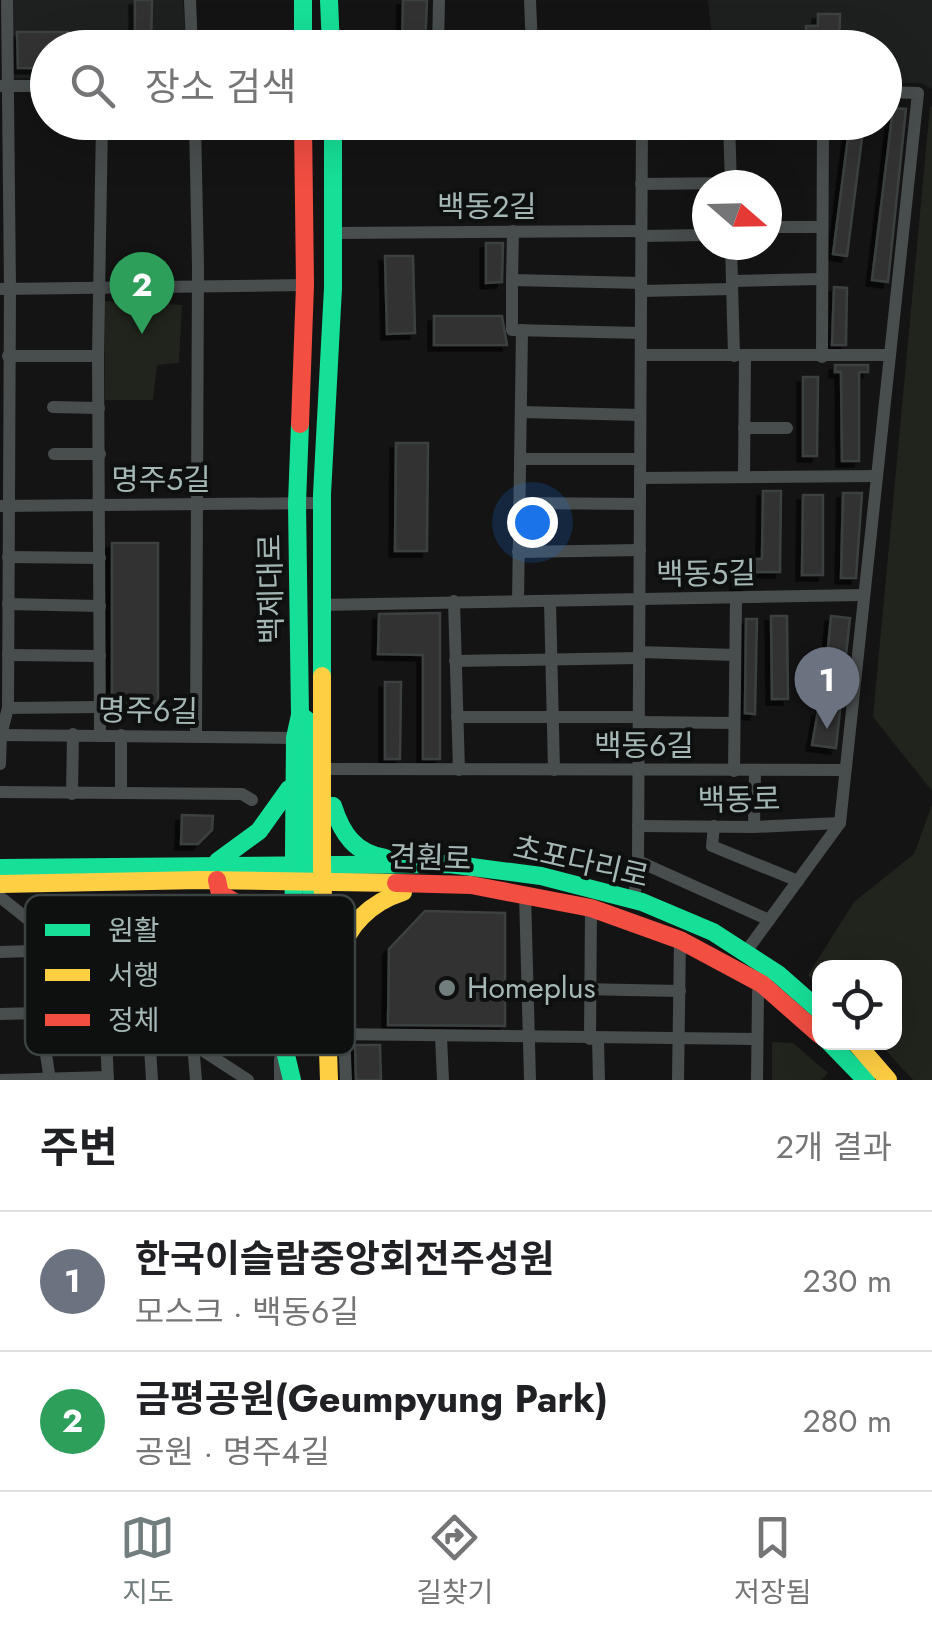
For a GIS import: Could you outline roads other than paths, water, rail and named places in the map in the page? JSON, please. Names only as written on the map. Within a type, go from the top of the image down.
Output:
[{"type":"street","points":[[0,764],[1,734],[8,708],[4,681],[8,655],[4,621],[8,604],[4,506],[8,356],[3,86],[7,0]]},
{"type":"street","points":[[190,0],[191,30]]},
{"type":"street","points":[[302,0],[303,30]]},
{"type":"street","points":[[329,0],[330,30]]},
{"type":"street","points":[[438,0],[438,30]]},
{"type":"street","points":[[530,0],[531,30]]},
{"type":"street","points":[[3,86],[30,86]]},
{"type":"street","points":[[745,953],[840,823],[918,92],[902,92]]},
{"type":"street","points":[[100,735],[98,290],[102,140]]},
{"type":"street","points":[[194,140],[196,736]]},
{"type":"street","name":"백제대로","points":[[304,140],[297,503],[300,715],[295,738],[296,786],[314,895]]},
{"type":"street","name":"백제대로","points":[[306,895],[323,807],[320,605],[333,288],[333,140]]},
{"type":"street","points":[[634,900],[638,861],[642,140]]},
{"type":"street","points":[[730,140],[730,170]]},
{"type":"street","points":[[822,140],[822,357]]},
{"type":"street","points":[[642,184],[692,184]]},
{"type":"street","points":[[782,227],[822,227]]},
{"type":"street","points":[[514,231],[512,330],[641,333]]},
{"type":"street","name":"백동2길","points":[[333,233],[641,234]]},
{"type":"street","points":[[641,234],[692,236]]},
{"type":"street","points":[[732,260],[744,477]]},
{"type":"street","points":[[512,280],[641,287],[822,280]]},
{"type":"street","points":[[5,289],[304,285]]},
{"type":"street","points":[[518,601],[522,330]]},
{"type":"street","points":[[640,355],[890,355]]},
{"type":"street","points":[[8,356],[98,356]]},
{"type":"street","points":[[54,408],[99,408]]},
{"type":"street","points":[[521,412],[640,415]]},
{"type":"street","points":[[744,428],[787,428]]},
{"type":"street","points":[[54,454],[100,454]]},
{"type":"street","points":[[520,459],[640,460]]},
{"type":"street","points":[[640,478],[876,476]]},
{"type":"street","name":"명주5길","points":[[4,506],[322,503]]},
{"type":"street","points":[[519,504],[640,504]]},
{"type":"street","points":[[518,552],[640,550]]},
{"type":"street","points":[[5,562],[100,558]]},
{"type":"street","name":"백동5길","points":[[320,605],[862,595]]},
{"type":"street","name":"백동6길","points":[[734,771],[736,599]]},
{"type":"street","points":[[454,602],[458,770]]},
{"type":"street","points":[[550,602],[552,660]]},
{"type":"street","points":[[8,604],[100,606]]},
{"type":"street","points":[[8,655],[100,656]]},
{"type":"street","points":[[456,662],[735,655]]},
{"type":"street","name":"백동6길","points":[[552,660],[554,770]]},
{"type":"street","points":[[8,708],[100,707]]},
{"type":"street","points":[[300,715],[308,722],[310,875]]},
{"type":"street","name":"백동6길","points":[[458,717],[552,717]]},
{"type":"street","points":[[552,717],[734,723]]},
{"type":"street","name":"명주6길","points":[[1,734],[295,738]]},
{"type":"street","points":[[72,794],[73,734]]},
{"type":"street","points":[[121,735],[121,791]]},
{"type":"street","name":"백동6길","points":[[324,769],[845,770]]},
{"type":"street","points":[[754,826],[755,771]]},
{"type":"street","points":[[222,895],[218,861],[260,832],[288,789],[296,786]]},
{"type":"street","points":[[0,792],[242,794],[252,800]]},
{"type":"street","points":[[323,807],[333,806],[340,831],[353,845],[370,856],[390,859],[390,864]]},
{"type":"street","name":"백동로","points":[[638,826],[840,823]]},
{"type":"street","points":[[714,826],[712,846],[798,882]]},
{"type":"street","points":[[638,861],[769,920]]},
{"type":"street","name":"초포다리로","points":[[0,868],[119,866],[217,874],[310,875],[390,864],[450,864],[541,876],[634,900],[713,932],[745,953],[768,978],[812,1006]]},
{"type":"street","points":[[0,884],[217,874]]},
{"type":"street","name":"견훤로","points":[[310,875],[471,885],[592,908],[768,978],[812,1025]]},
{"type":"street","points":[[355,926],[387,896],[404,892],[403,883]]},
{"type":"street","points":[[525,894],[530,1080]]},
{"type":"street","points":[[0,897],[25,917]]},
{"type":"street","points":[[592,908],[591,989],[600,1080]]},
{"type":"street","points":[[678,1080],[680,940]]},
{"type":"street","points":[[757,1080],[758,992],[768,978]]},
{"type":"street","points":[[530,988],[680,991]]},
{"type":"street","points":[[0,1014],[25,1016]]},
{"type":"street","points":[[355,1035],[756,1040]]},
{"type":"street","points":[[441,1037],[442,1080]]},
{"type":"street","points":[[837,1050],[866,1080]]},
{"type":"street","points":[[863,1050],[888,1080]]},
{"type":"street","points":[[46,1055],[50,1080]]},
{"type":"street","points":[[150,1055],[152,1080]]},
{"type":"street","points":[[194,1055],[196,1080]]},
{"type":"street","points":[[210,1055],[248,1080]]},
{"type":"street","name":"백제대로","points":[[280,1080],[280,1059],[286,1055],[292,1080]]},
{"type":"street","name":"백제대로","points":[[329,1080],[333,1055]]},
{"type":"street","name":"백제대로","points":[[341,1055],[346,1080]]},
{"type":"street","points":[[0,1080],[108,1079]]},
{"type":"place","name":"금평공원(Geumpyung Park)","points":[[142,334]]},
{"type":"place","name":"한국이슬람중앙회전주성원","points":[[827,729]]},
{"type":"place","name":"Homeplus","points":[[447,988]]}]
